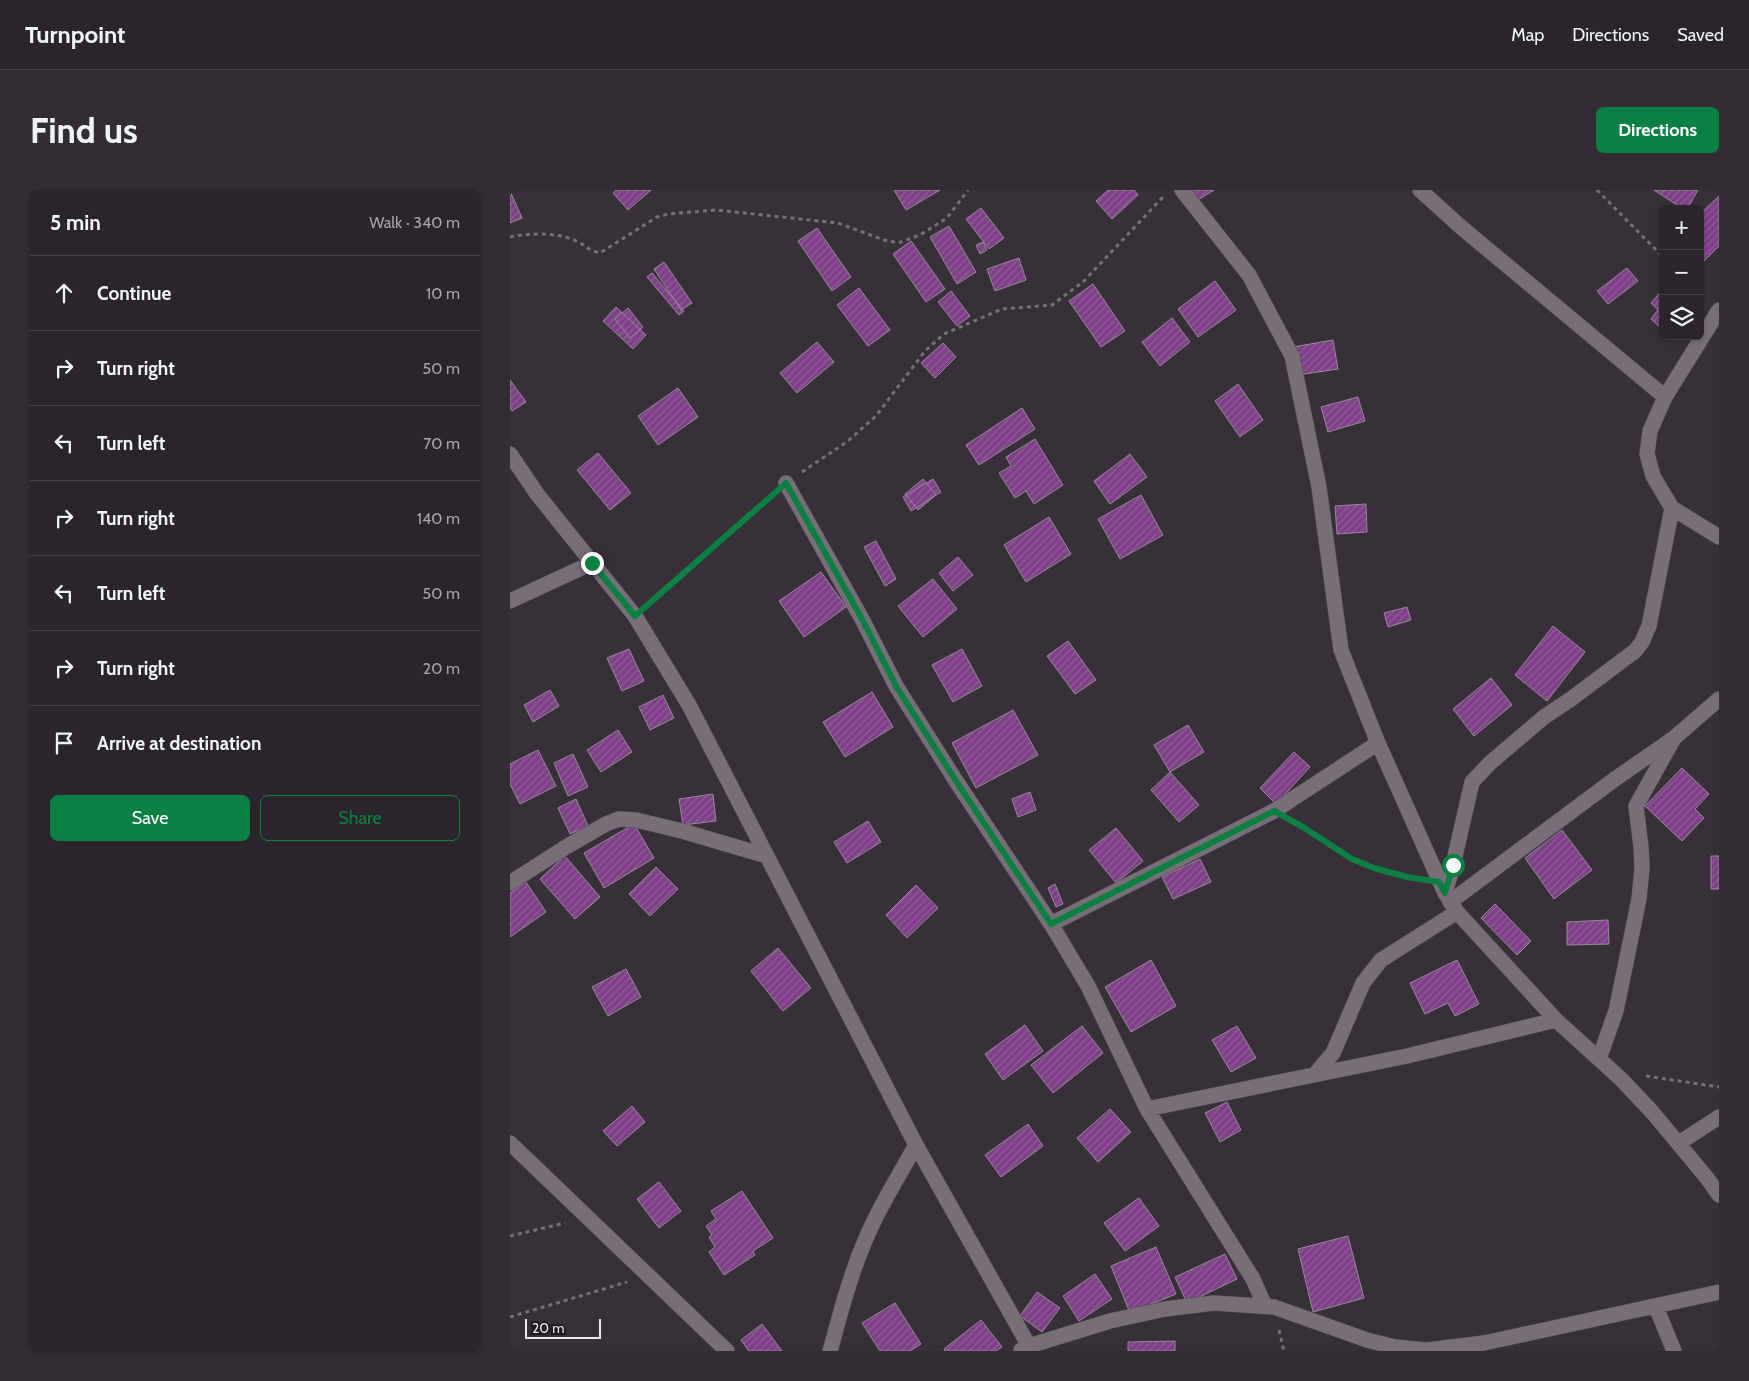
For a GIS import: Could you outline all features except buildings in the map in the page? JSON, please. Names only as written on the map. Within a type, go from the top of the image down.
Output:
[{"type":"street","points":[[1182,190],[1249,275],[1292,356],[1319,488],[1341,650],[1378,743],[1448,897],[1556,1020],[1621,1079],[1679,1143],[1719,1195]]},
{"type":"street","points":[[1420,190],[1462,228],[1665,397]]},
{"type":"street","points":[[1719,310],[1665,397],[1650,431],[1647,454],[1653,476],[1672,508],[1719,537]]},
{"type":"street","points":[[510,454],[537,494],[635,616],[689,705],[916,1145],[1024,1348],[1110,1320],[1165,1309],[1214,1303],[1274,1307],[1367,1340],[1395,1347],[1427,1350],[1484,1343],[1719,1292]]},
{"type":"street","points":[[786,483],[862,619],[896,686],[956,781],[1051,924],[1088,986],[1147,1109],[1253,1279],[1264,1306]]},
{"type":"street","points":[[1448,897],[1453,865],[1472,782],[1490,763],[1532,727],[1635,651],[1642,642],[1649,626],[1672,508]]},
{"type":"street","points":[[510,601],[592,563]]},
{"type":"street","points":[[1316,1073],[1333,1053],[1363,983],[1381,960],[1448,897],[1674,738],[1719,699]]},
{"type":"street","points":[[1599,1059],[1616,1011],[1639,898],[1642,868],[1636,806],[1674,738]]},
{"type":"street","points":[[1051,924],[1274,811],[1378,743]]},
{"type":"street","points":[[510,883],[566,847],[606,824],[619,819],[636,820],[682,831],[767,856]]},
{"type":"street","points":[[1147,1109],[1316,1073],[1407,1056],[1556,1020]]},
{"type":"street","points":[[1679,1143],[1719,1117]]},
{"type":"street","points":[[510,1143],[727,1351]]},
{"type":"street","points":[[830,1351],[846,1289],[862,1247],[881,1207],[916,1145]]},
{"type":"street","points":[[1656,1306],[1674,1351]]},
{"type":"path","points":[[510,237],[534,234],[565,236],[578,241],[590,251],[600,253],[656,217],[668,214],[716,210],[838,223],[884,240],[898,243],[920,235],[947,218],[968,190]]},
{"type":"path","points":[[635,616],[786,483],[848,441],[876,416],[924,351],[944,334],[1002,309],[1052,305],[1084,281],[1169,190]]},
{"type":"path","points":[[1598,190],[1659,253]]},
{"type":"path","points":[[1274,811],[1303,827],[1352,859],[1374,868],[1407,877],[1448,897]]},
{"type":"path","points":[[1621,1079],[1644,1076],[1719,1087]]},
{"type":"path","points":[[510,1236],[590,1218]]},
{"type":"path","points":[[510,1317],[648,1275]]},
{"type":"route","points":[[592,563],[635,616],[786,483],[862,619],[896,686],[956,781],[1051,924],[1274,811],[1303,827],[1352,859],[1374,868],[1407,877],[1439,882],[1445,893],[1453,865]]}]
